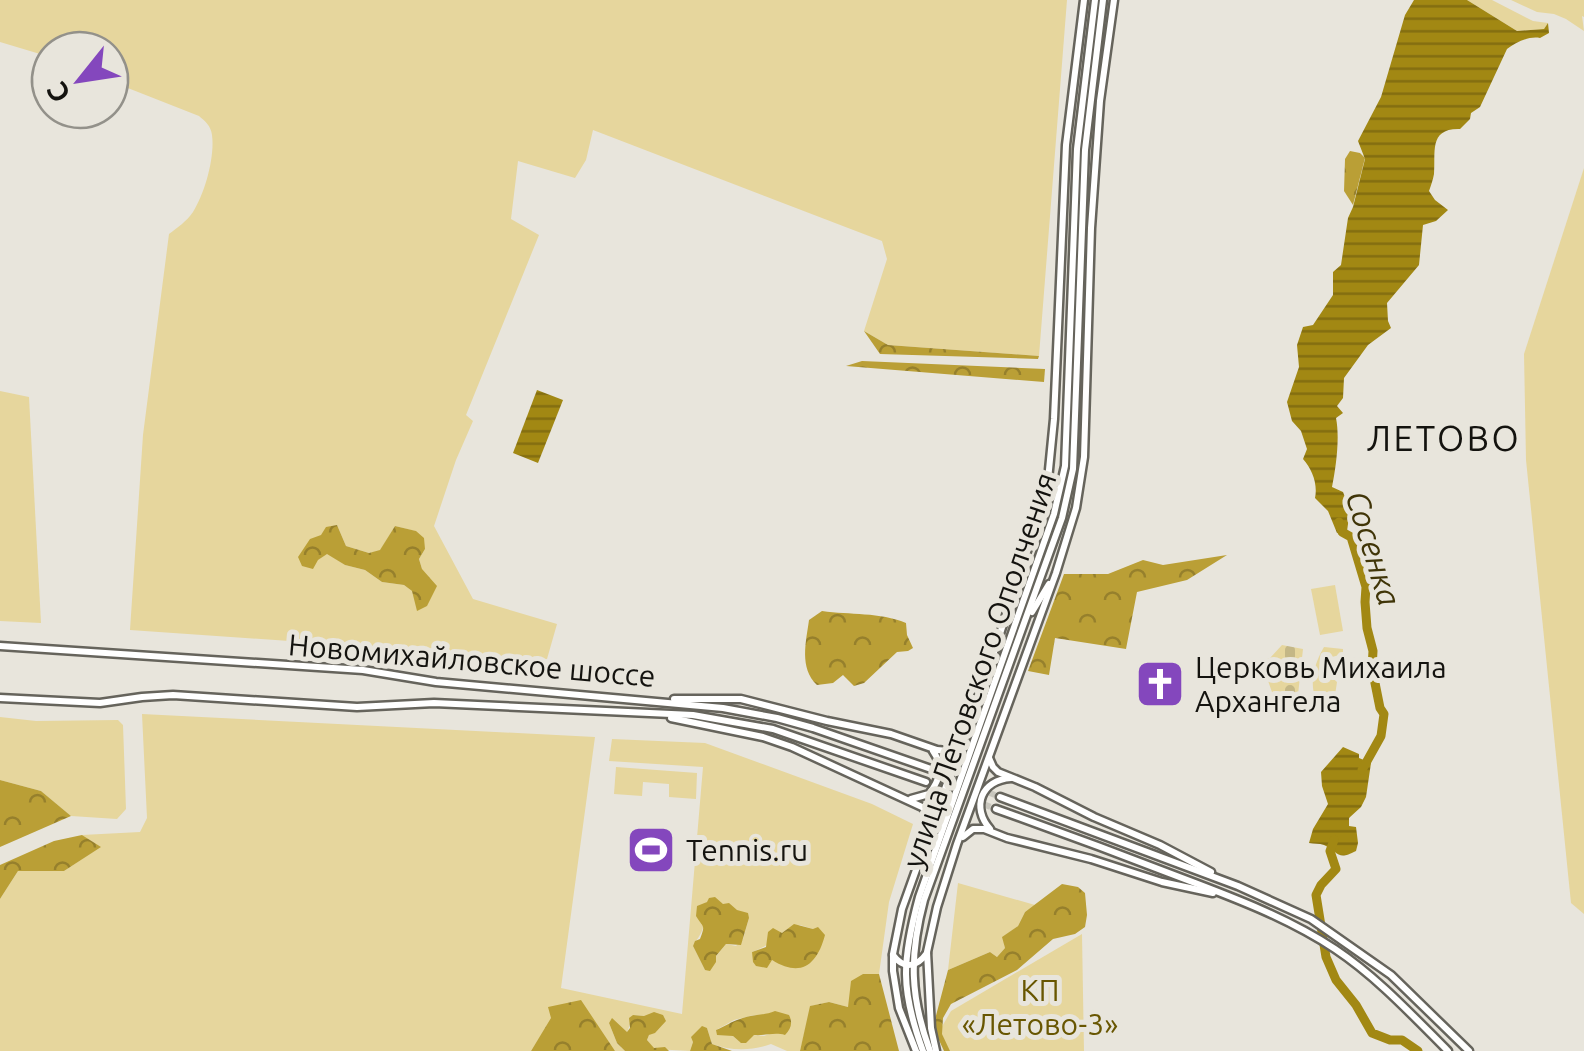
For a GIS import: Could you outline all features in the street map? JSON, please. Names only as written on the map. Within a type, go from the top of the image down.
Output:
[{"type":"main road","points":[[926,1051],[898,1008],[892,954],[902,909],[1047,490],[1054,419],[1066,146],[1084,0]]},
{"type":"main road","name":"улица Летовского Ополчения","points":[[926,1051],[908,965],[908,940],[919,897],[1004,667],[1054,514],[1065,466],[1078,149],[1095,0]]},
{"type":"main road","name":"улица Летовского Ополчения","points":[[1004,667],[1062,518],[1073,469],[1085,150],[1103,0]]},
{"type":"main road","points":[[926,1051],[930,1028],[927,952],[936,907],[1076,508],[1084,457],[1091,228],[1100,100],[1114,0]]},
{"type":"main road","points":[[1023,625],[1056,573]]},
{"type":"main road","name":"Новомихайловское шоссе","points":[[0,646],[363,670],[416,680],[723,708],[813,728],[930,770]]},
{"type":"main road","points":[[986,672],[995,666],[1004,667],[1016,683]]},
{"type":"main road","name":"Новомихайловское шоссе","points":[[0,698],[100,703],[173,695],[357,706],[434,703],[722,718],[808,739],[926,782]]},
{"type":"main road","points":[[653,700],[741,698],[948,751],[961,741]]},
{"type":"main road","points":[[650,713],[778,742],[818,757],[925,810],[930,818],[930,831]]},
{"type":"main road","points":[[904,799],[923,798],[934,788],[940,764],[928,747]]},
{"type":"main road","points":[[990,755],[995,770],[1311,919],[1391,975],[1469,1051]]},
{"type":"main road","points":[[995,833],[982,819],[982,798],[996,781],[1012,778]]},
{"type":"main road","points":[[1000,797],[1238,886]]},
{"type":"main road","points":[[996,808],[1238,899],[1315,938],[1381,985],[1448,1051]]},
{"type":"main road","points":[[957,844],[978,828],[1091,858],[1162,882],[1238,899]]},
{"type":"main road","points":[[892,954],[908,965],[920,962],[927,952]]},
{"type":"green space","points":[[0,0],[1067,0],[1039,356],[888,345],[864,331],[887,259],[882,241],[593,130],[586,160],[575,178],[518,161],[511,219],[539,235],[466,415],[473,421],[434,526],[473,599],[557,624],[547,659],[130,630],[143,435],[169,234],[191,215],[201,195],[210,164],[211,132],[199,116],[130,89],[130,30],[30,30],[30,51],[0,42]],"holes":[[[337,525],[346,546],[369,553],[380,551],[395,526],[415,531],[425,549],[419,559],[422,569],[412,591],[404,585],[382,582],[327,553],[318,560]]]},
{"type":"green space","points":[[1467,0],[1492,0],[1533,21],[1548,23],[1544,29],[1517,31]]},
{"type":"green space","points":[[1511,0],[1584,0],[1584,31],[1566,19]]},
{"type":"green space","points":[[1350,151],[1365,158],[1353,205],[1344,191],[1345,159]]},
{"type":"green space","points":[[1584,168],[1584,914],[1571,903],[1526,460],[1524,354]]},
{"type":"green space","points":[[864,331],[888,345],[1039,356],[1038,359],[880,354]]},
{"type":"green space","points":[[862,361],[1045,369],[1044,382],[846,366]]},
{"type":"green space","points":[[0,391],[29,397],[41,623],[0,621]]},
{"type":"green space","points":[[337,525],[346,546],[369,553],[380,550],[395,526],[416,531],[424,538],[425,549],[419,559],[422,569],[437,586],[427,606],[417,611],[412,591],[404,585],[382,582],[327,554],[313,569],[302,566],[298,557],[310,539],[321,535],[326,527]]},
{"type":"green space","points":[[1227,555],[1187,580],[1137,592],[1126,649],[1055,638],[1049,675],[1028,671],[1064,574],[1108,574],[1143,560],[1163,565]]},
{"type":"green space","points":[[1335,585],[1343,631],[1320,635],[1311,589]]},
{"type":"green space","points":[[822,611],[875,615],[906,623],[913,648],[897,652],[864,683],[854,686],[843,675],[833,683],[817,685],[808,671],[805,646],[809,620]]},
{"type":"green space","points":[[1282,645],[1303,649],[1297,704],[1273,695],[1265,672],[1260,669],[1261,660],[1270,658]]},
{"type":"green space","points":[[1324,647],[1343,649],[1343,654],[1332,657],[1327,665],[1327,673],[1337,682],[1332,704],[1318,703],[1313,689],[1315,668]]},
{"type":"green space","points":[[142,714],[595,737],[561,988],[682,1014],[703,767],[609,761],[612,739],[705,743],[872,804],[913,824],[889,902],[879,974],[863,974],[848,1007],[829,1002],[811,1006],[800,1051],[787,1051],[771,1044],[749,1049],[719,1046],[712,1044],[707,1028],[690,1051],[654,1049],[647,1040],[662,1025],[633,1015],[627,1033],[612,1019],[609,1023],[625,1051],[615,1051],[552,1018],[531,1051],[0,1051],[0,899],[18,871],[64,871],[100,847],[82,835],[140,832],[147,818]],"holes":[[[723,904],[749,918],[743,939],[736,946],[726,944],[705,970],[693,946],[702,931],[702,905]],[[800,925],[813,929],[777,962],[752,952]],[[765,1015],[775,1032],[740,1042],[716,1030],[734,1020]]]},
{"type":"green space","points":[[0,717],[36,721],[118,720],[123,725],[126,809],[117,819],[71,816],[41,791],[0,780]]},
{"type":"green space","points":[[616,767],[697,773],[696,799],[669,797],[669,784],[643,782],[642,796],[614,794]]},
{"type":"green space","points":[[0,780],[41,791],[71,816],[0,847]]},
{"type":"green space","points":[[82,835],[101,847],[64,871],[18,871],[0,899],[0,865],[54,841]]},
{"type":"green space","points":[[958,883],[1035,905],[1003,937],[1005,948],[997,957],[990,952],[948,970]]},
{"type":"green space","points":[[1062,884],[1078,887],[1085,893],[1085,927],[1075,934],[1053,939],[1017,970],[951,1004],[943,1018],[942,1034],[950,1051],[944,1051],[933,1027],[948,970],[990,952],[997,957],[1005,948],[1002,937],[1018,926],[1025,912]]},
{"type":"green space","points":[[715,897],[748,913],[749,918],[741,945],[726,944],[710,971],[705,970],[693,946],[703,928],[696,916],[697,906]]},
{"type":"green space","points":[[794,924],[818,927],[825,935],[812,961],[799,968],[772,960],[767,968],[756,966],[752,952],[766,947],[768,932],[773,928],[782,933]]},
{"type":"green space","name":"КП «Летово-3»","points":[[1082,934],[1084,1051],[949,1051],[940,1030],[951,1011]]},
{"type":"green space","points":[[863,974],[879,974],[899,1051],[800,1051],[810,1006],[829,1002],[848,1007],[851,981]]},
{"type":"green space","points":[[581,1000],[615,1051],[531,1051],[551,1018],[548,1007]]},
{"type":"green space","points":[[775,1011],[789,1015],[791,1026],[785,1035],[754,1035],[741,1043],[733,1036],[717,1035],[716,1030],[734,1021]]},
{"type":"green space","points":[[654,1012],[666,1021],[647,1040],[654,1048],[665,1047],[669,1051],[625,1051],[609,1023],[612,1018],[627,1032],[633,1015]]},
{"type":"green space","points":[[702,1026],[707,1028],[712,1044],[732,1051],[690,1051],[691,1037]]},
{"type":"shaded area","points":[[1414,0],[1467,0],[1517,31],[1544,29],[1548,23],[1549,33],[1507,49],[1480,107],[1460,129],[1438,137],[1429,191],[1448,210],[1436,221],[1423,225],[1419,265],[1387,303],[1391,328],[1368,345],[1344,378],[1343,398],[1337,406],[1343,413],[1336,418],[1338,443],[1332,487],[1343,492],[1350,510],[1347,531],[1337,533],[1328,511],[1315,498],[1314,477],[1303,459],[1307,449],[1287,402],[1299,367],[1297,345],[1303,327],[1313,325],[1333,295],[1333,272],[1341,265],[1348,218],[1365,159],[1358,141],[1381,97],[1405,15]]},
{"type":"shaded area","points":[[537,390],[563,400],[538,463],[513,453]]},
{"type":"shaded area","points":[[1343,747],[1371,763],[1366,797],[1349,818],[1349,826],[1356,827],[1356,851],[1341,855],[1324,845],[1309,843],[1328,804],[1321,772]]},
{"type":"waterway","name":"Сосенка","points":[[1339,522],[1342,532],[1351,537],[1366,587],[1372,668],[1384,714],[1381,736],[1362,770]]},
{"type":"waterway","name":"Сосенка","points":[[1334,840],[1330,851],[1336,869],[1316,895],[1326,957],[1336,980],[1372,1033],[1402,1040],[1418,1051]]},
{"type":"tunnel","points":[[931,769],[1000,797]]},
{"type":"tunnel","points":[[926,782],[996,809]]},
{"type":"place","name":"Церковь Михаила Архангела","points":[[1160,684]]},
{"type":"place","name":"Tennis.ru","points":[[651,850]]},
{"type":"district","name":"ЛЕТОВО","points":[[1444,438]]}]
